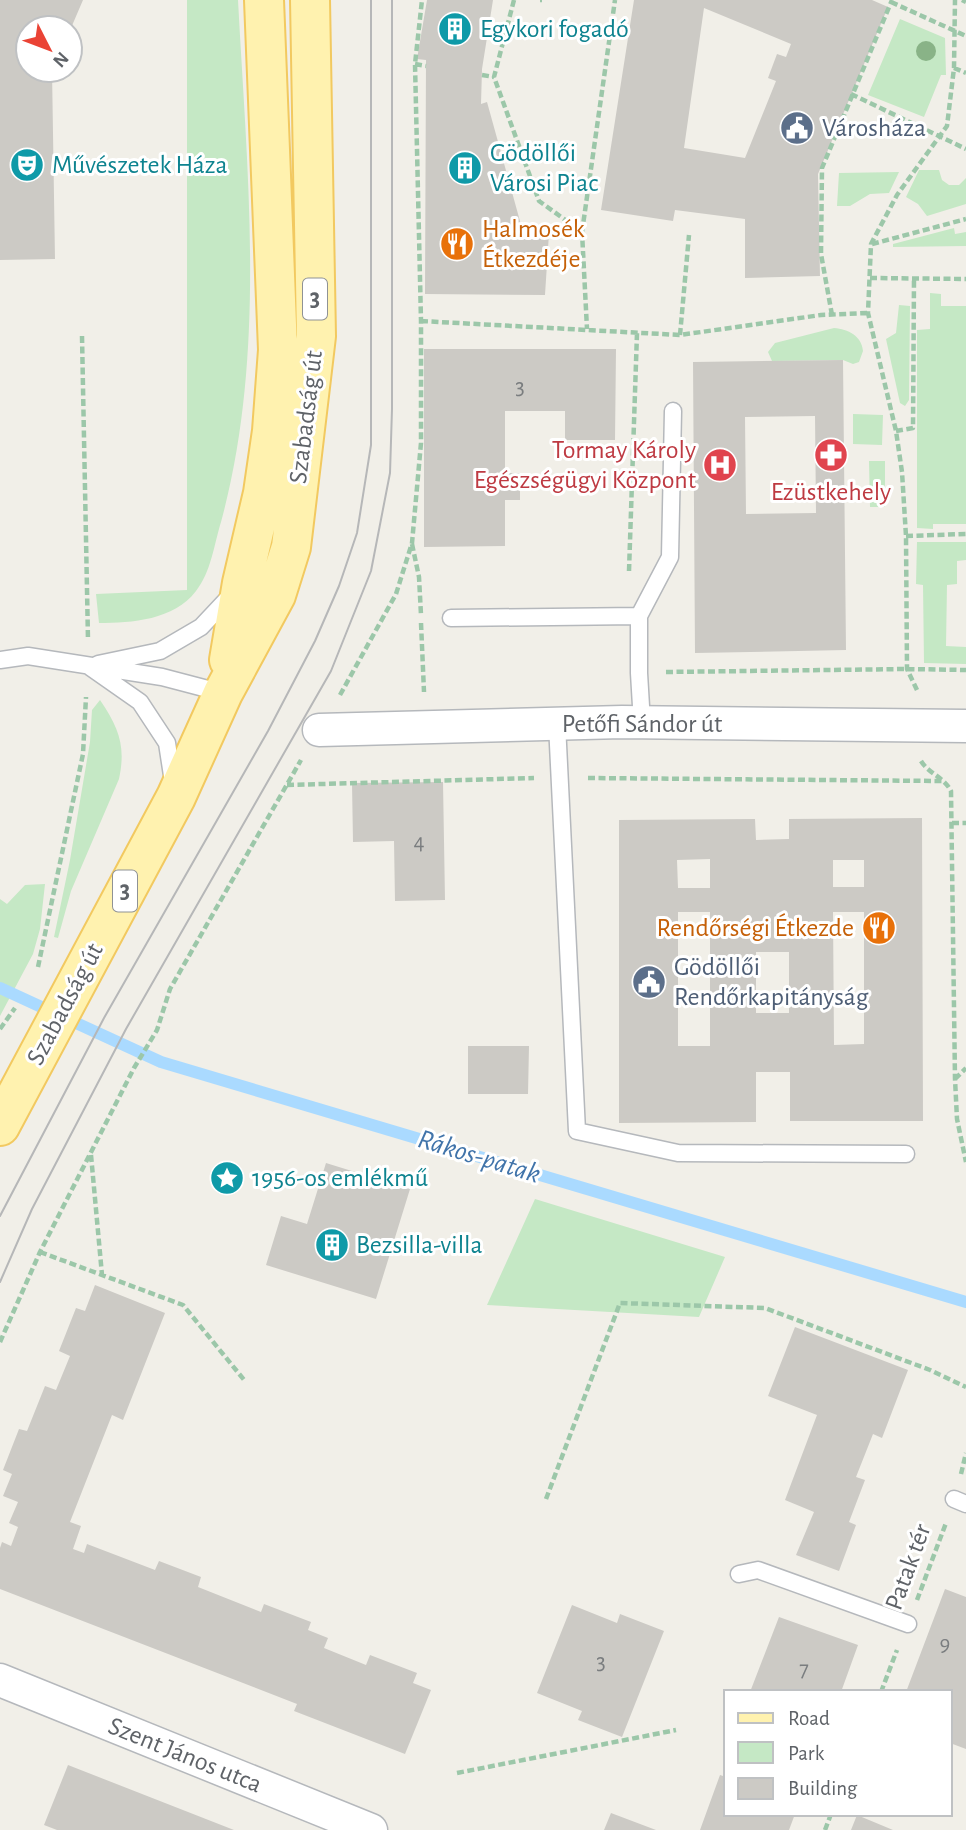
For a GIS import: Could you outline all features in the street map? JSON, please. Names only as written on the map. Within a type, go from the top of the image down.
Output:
[{"type":"main road","name":"Szabadság út","points":[[223,693],[242,583],[265,481],[278,351],[264,0]]},
{"type":"main road","name":"Szabadság út","points":[[0,1126],[176,797],[223,693],[276,595],[291,547],[316,336],[310,0]]},
{"type":"street","name":"Petőfi Sándor út","points":[[319,730],[642,723],[966,726]]},
{"type":"street","name":"Szent János utca","points":[[0,1680],[371,1830]]},
{"type":"lane","points":[[642,723],[634,616],[670,556],[673,411]]},
{"type":"lane","points":[[88,666],[160,651],[201,627],[242,583]]},
{"type":"lane","points":[[451,618],[634,616]]},
{"type":"lane","points":[[0,660],[28,656],[162,677],[223,693]]},
{"type":"lane","points":[[88,666],[140,702],[167,743],[176,797]]},
{"type":"lane","points":[[557,724],[577,1131],[678,1153],[906,1154]]},
{"type":"lane","points":[[739,1574],[758,1570],[908,1624]]},
{"type":"path","points":[[0,1342],[40,1252],[134,1068],[157,1030],[170,989],[396,594],[412,543],[421,443],[415,64],[422,0]]},
{"type":"path","points":[[514,0],[494,77],[539,201],[582,232]]},
{"type":"path","points":[[587,329],[582,232],[615,0]]},
{"type":"path","points":[[955,0],[954,68],[947,126],[897,195],[871,244],[868,313],[896,431],[902,472],[906,536],[907,669],[918,692],[920,760],[928,770],[945,781],[951,791],[955,1079],[957,1119],[966,1162]]},
{"type":"path","points":[[832,315],[821,254],[822,168],[891,1],[966,36]]},
{"type":"path","points":[[415,64],[426,66]]},
{"type":"path","points":[[954,68],[966,73]]},
{"type":"path","points":[[482,75],[494,77]]},
{"type":"path","points":[[851,94],[966,149]]},
{"type":"path","points":[[871,244],[966,219]]},
{"type":"path","points":[[680,335],[689,234]]},
{"type":"path","points":[[870,278],[966,279]]},
{"type":"path","points":[[896,431],[913,428],[914,279]]},
{"type":"path","points":[[421,321],[680,335],[832,315],[868,313]]},
{"type":"path","points":[[634,616],[637,333]]},
{"type":"path","points":[[906,536],[966,534]]},
{"type":"path","points":[[412,543],[419,577],[425,727]]},
{"type":"path","points":[[639,673],[966,670]]},
{"type":"path","points":[[286,785],[560,778],[945,781]]},
{"type":"path","points":[[952,823],[966,823]]},
{"type":"path","points":[[0,1029],[14,1010]]},
{"type":"path","points":[[955,1079],[966,1068]]},
{"type":"path","points":[[91,1154],[102,1275]]},
{"type":"path","points":[[40,1252],[183,1305],[245,1381]]},
{"type":"path","points":[[546,1499],[620,1303],[765,1308],[930,1370],[966,1387]]},
{"type":"path","name":"Patak tér","points":[[882,1690],[960,1502],[966,1453]]},
{"type":"path","points":[[457,1773],[676,1730]]},
{"type":"green space","points":[[187,0],[238,0],[250,262],[249,328],[235,458],[212,558],[196,591],[176,608],[152,618],[99,623],[96,594],[187,590]]},
{"type":"green space","points":[[900,19],[945,38],[946,75],[941,75],[924,117],[868,95]]},
{"type":"green space","points":[[919,170],[939,170],[942,180],[949,185],[959,185],[966,178],[966,204],[927,216],[918,204],[906,197]]},
{"type":"green space","points":[[899,172],[889,193],[870,194],[850,206],[837,206],[839,173]]},
{"type":"green space","points":[[954,228],[955,234],[966,232],[966,246],[893,247],[893,244]]},
{"type":"green space","points":[[930,293],[941,294],[941,306],[966,306],[966,524],[933,524],[933,529],[917,528],[917,330],[930,329]]},
{"type":"green space","points":[[899,305],[910,306],[909,400],[905,406],[900,403],[886,339],[896,333]]},
{"type":"green space","points":[[834,328],[849,332],[860,341],[863,351],[859,362],[772,361],[768,352],[775,343]]},
{"type":"green space","points":[[853,414],[883,415],[882,445],[853,444]]},
{"type":"green space","points":[[869,461],[885,461],[885,507],[870,507]]},
{"type":"green space","points":[[917,542],[966,542],[966,560],[957,561],[957,584],[947,585],[946,646],[966,647],[966,664],[924,663],[923,585],[916,584]]},
{"type":"green space","points":[[100,700],[119,738],[122,757],[119,779],[71,891],[58,938],[54,937],[90,742],[92,710]]},
{"type":"green space","points":[[45,884],[40,929],[33,954],[0,1016],[0,899],[7,904],[25,885]]},
{"type":"green space","points":[[535,1199],[725,1257],[699,1317],[487,1305]]},
{"type":"building","name":"Művészetek Háza","points":[[0,0],[83,0],[77,14],[14,14],[14,84],[52,84],[55,259],[0,260]]},
{"type":"building","name":"Gödöllői Városi Piac","points":[[427,0],[493,0],[482,69],[481,104],[487,102],[523,232],[549,233],[545,295],[425,294],[426,60],[417,59]]},
{"type":"building","name":"Városháza","points":[[634,0],[872,0],[888,7],[818,174],[820,276],[745,278],[745,219],[675,210],[673,221],[601,210]],"holes":[[[704,8],[791,44],[786,57],[777,54],[768,78],[776,81],[745,158],[684,148]]]},
{"type":"building","points":[[424,349],[616,349],[615,440],[565,440],[565,411],[505,411],[505,473],[520,473],[520,500],[505,500],[505,546],[424,547]]},
{"type":"building","name":"Tormay Károly Egészségügyi Központ","points":[[843,360],[846,650],[695,653],[693,362]],"holes":[[[815,416],[816,513],[746,514],[745,417]]]},
{"type":"building","points":[[443,782],[445,900],[395,901],[394,841],[353,842],[352,783]]},
{"type":"building","name":"Gödöllői Rendőrkapitányság","points":[[922,818],[923,1121],[790,1121],[790,1072],[756,1072],[756,1122],[619,1123],[619,820],[755,819],[756,840],[789,839],[789,819]],"holes":[[[710,859],[710,888],[678,888],[677,860]],[[833,860],[864,860],[864,887],[833,887]],[[678,912],[710,912],[710,1046],[678,1046]],[[833,912],[864,912],[864,1044],[834,1045]],[[756,952],[789,952],[789,1013],[756,1013]]]},
{"type":"building","points":[[468,1046],[529,1046],[528,1094],[468,1094]]},
{"type":"building","name":"Bezsilla-villa","points":[[326,1163],[410,1189],[376,1299],[266,1265],[281,1216],[307,1224]]},
{"type":"building","points":[[95,1285],[165,1313],[123,1420],[112,1415],[70,1522],[81,1526],[73,1549],[84,1553],[87,1544],[155,1570],[159,1561],[201,1577],[198,1587],[261,1612],[264,1604],[311,1622],[308,1630],[328,1638],[324,1648],[366,1665],[370,1655],[417,1673],[413,1683],[431,1690],[405,1754],[294,1711],[297,1704],[0,1589],[0,1548],[2,1542],[11,1546],[18,1527],[9,1523],[18,1502],[3,1496],[12,1474],[3,1470],[19,1429],[27,1431],[45,1386],[56,1390],[70,1356],[59,1351],[76,1308],[85,1311]]},
{"type":"building","points":[[795,1327],[908,1370],[882,1438],[873,1434],[856,1477],[865,1480],[849,1522],[856,1525],[839,1571],[796,1555],[814,1512],[785,1500],[817,1415],[768,1396]]},
{"type":"building","points":[[945,1589],[966,1597],[966,1749],[952,1744],[952,1690],[907,1690]]},
{"type":"building","points":[[572,1605],[617,1623],[620,1614],[664,1631],[622,1737],[578,1720],[582,1711],[537,1693]]},
{"type":"building","points":[[779,1617],[858,1645],[842,1690],[751,1690]]},
{"type":"building","points":[[68,1765],[234,1830],[57,1830],[44,1825]]},
{"type":"building","points":[[720,1775],[724,1776],[724,1816],[794,1816],[789,1830],[700,1830]]},
{"type":"building","points":[[611,1813],[656,1830],[604,1830]]},
{"type":"building","points":[[857,1816],[859,1816],[893,1830],[851,1830]]},
{"type":"waterway","name":"Rákos-patak","points":[[0,988],[161,1062],[966,1302]]},
{"type":"tram line","points":[[0,1216],[104,1018],[268,731],[315,641],[339,586],[357,533],[371,445],[371,0]]},
{"type":"tram line","points":[[0,1282],[32,1209],[126,1029],[331,671],[371,571],[390,473],[392,0]]},
{"type":"place","name":"Egykori fogadó","points":[[455,29]]},
{"type":"place","name":"Városháza","points":[[797,128]]},
{"type":"place","name":"Művészetek Háza","points":[[27,165]]},
{"type":"place","name":"Gödöllői Városi Piac","points":[[465,168]]},
{"type":"place","name":"Halmosék Étkezdéje","points":[[457,244]]},
{"type":"place","name":"Ezüstkehely","points":[[831,455]]},
{"type":"place","name":"Tormay Károly Egészségügyi Központ","points":[[720,465]]},
{"type":"place","name":"Rendőrségi Étkezde","points":[[879,928]]},
{"type":"place","name":"Gödöllői Rendőrkapitányság","points":[[649,982]]},
{"type":"place","name":"1956-os emlékmű","points":[[227,1178]]},
{"type":"place","name":"Bezsilla-villa","points":[[332,1245]]}]
